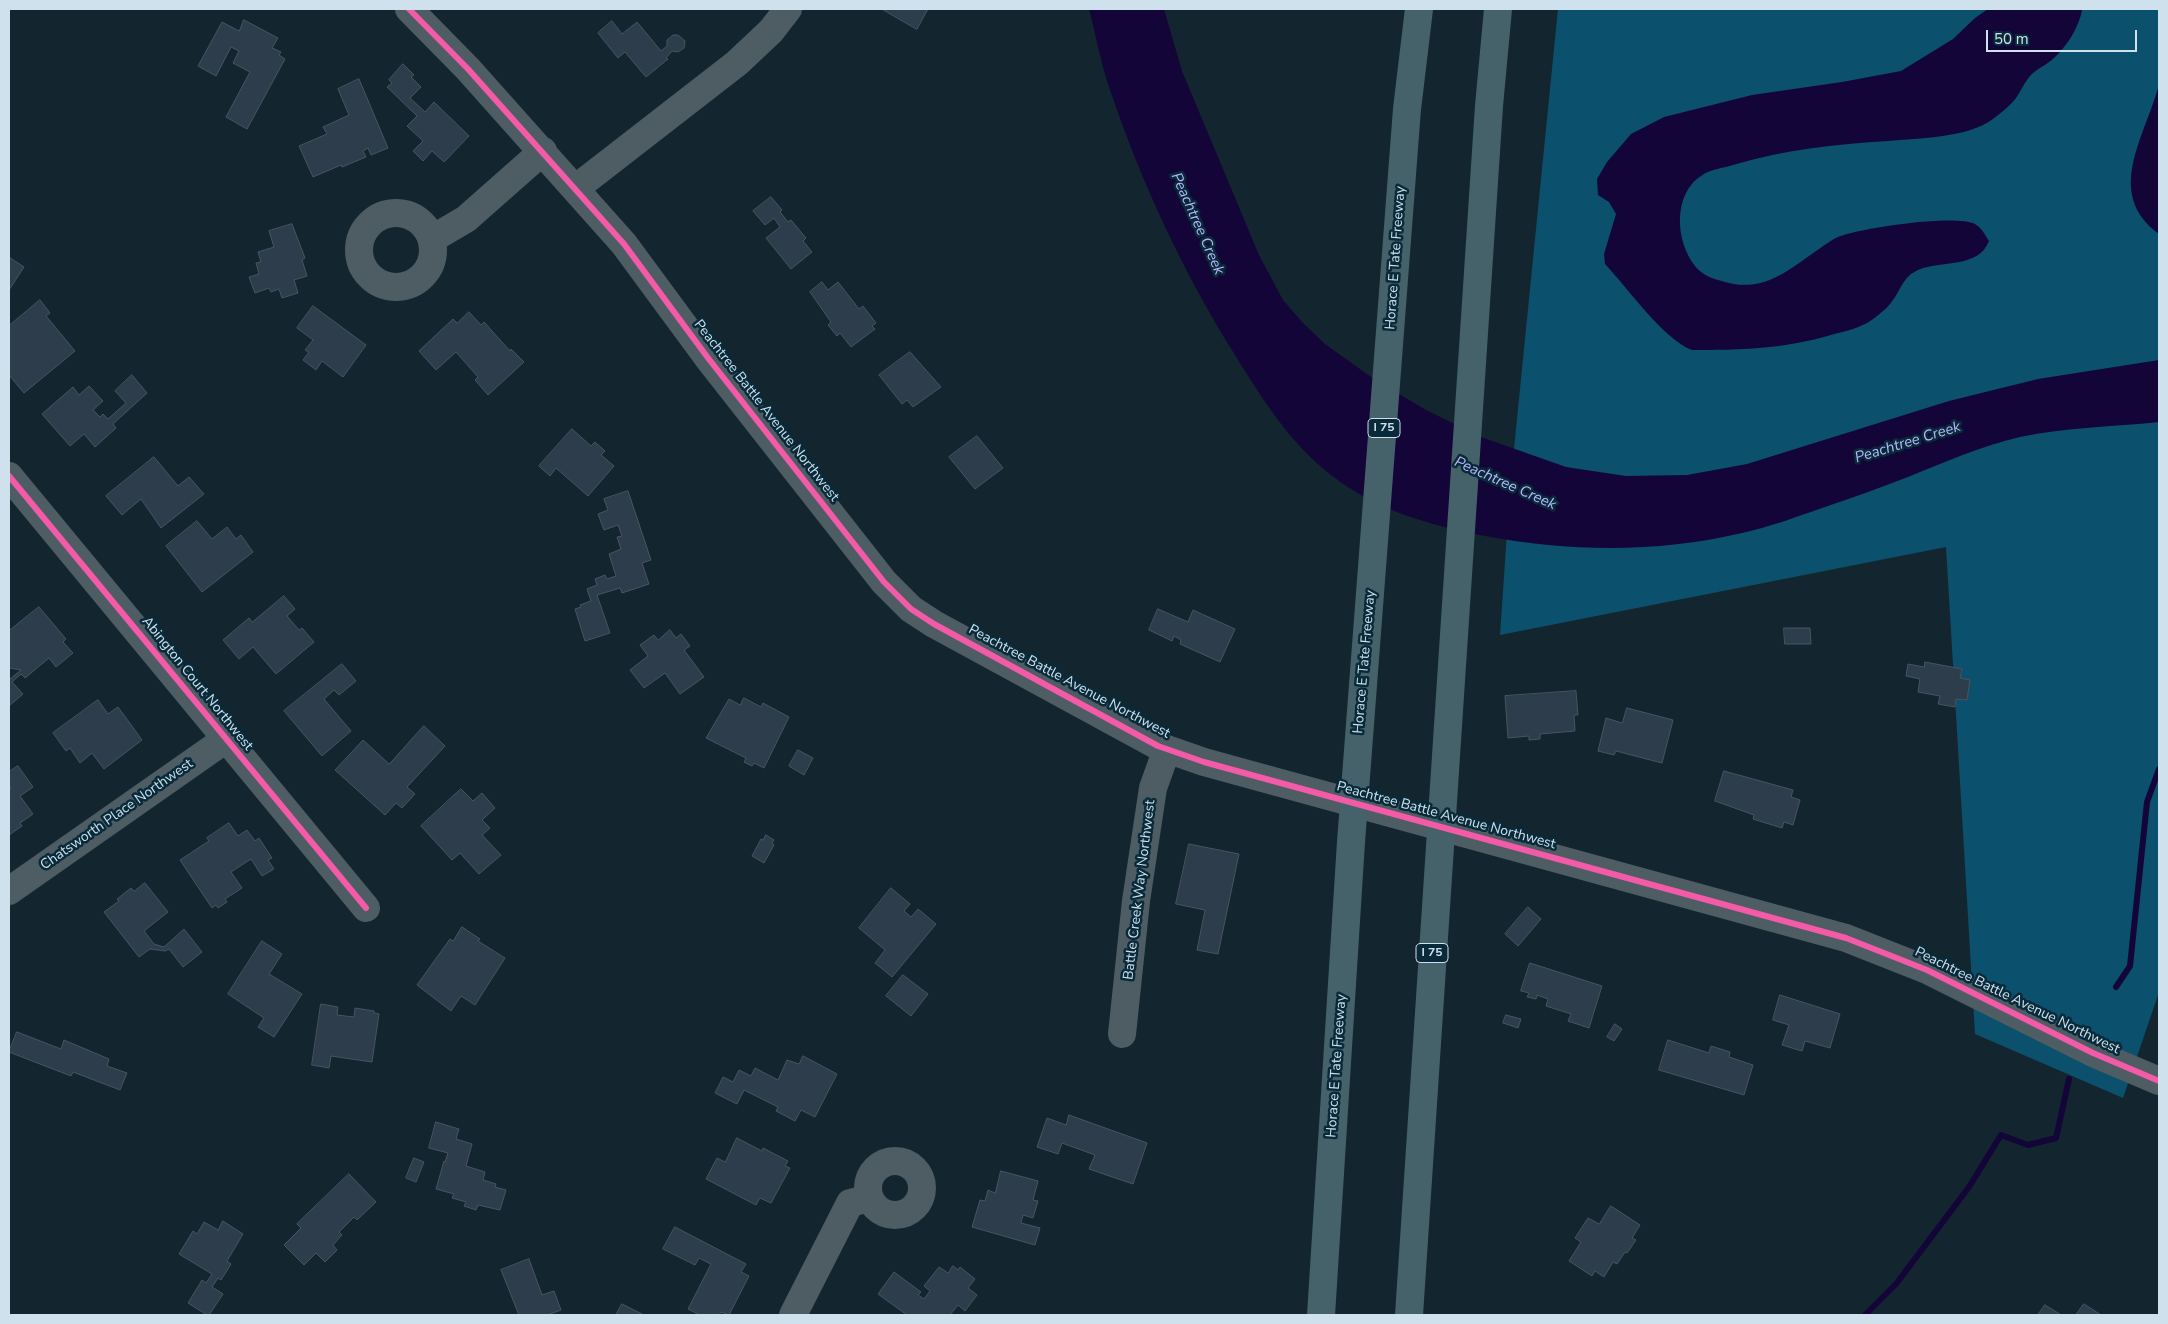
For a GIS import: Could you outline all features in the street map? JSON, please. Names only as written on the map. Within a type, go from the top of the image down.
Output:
[{"type":"highway","name":"Horace E Tate Freeway","points":[[1321,1315],[1351,842],[1407,109],[1419,9]]},
{"type":"highway","name":"I 75","points":[[1409,1315],[1478,257],[1498,9]]},
{"type":"street","name":"Peachtree Battle Avenue Northwest","points":[[409,9],[543,151],[624,244],[704,353],[884,582],[911,609],[934,624],[1167,749],[1204,762],[1846,938],[1927,970],[2093,1053],[2159,1081]]},
{"type":"street","points":[[576,188],[737,63],[770,31],[788,9]]},
{"type":"street","points":[[432,239],[466,219],[543,151]]},
{"type":"street","name":"Abington Court Northwest","points":[[9,476],[366,908]]},
{"type":"street","name":"Chatsworth Place Northwest","points":[[9,891],[226,740]]},
{"type":"street","name":"Battle Creek Way Northwest","points":[[1122,1034],[1136,901],[1153,788],[1167,749]]},
{"type":"street","points":[[793,1315],[850,1203],[870,1198]]},
{"type":"shaded area","points":[[1558,9],[2159,9],[2159,992],[2123,1098],[1975,1034],[1946,547],[1500,635],[1510,489]]},
{"type":"water","name":"Peachtree Creek","points":[[1089,9],[1164,9],[1182,71],[1259,255],[1283,300],[1325,344],[1374,379],[1426,410],[1481,437],[1566,467],[1626,476],[1687,475],[1747,464],[1949,401],[2038,379],[2159,360],[2159,422],[2072,429],[2020,437],[1977,450],[1887,485],[1773,525],[1710,540],[1678,544],[1614,548],[1550,545],[1485,536],[1444,527],[1405,515],[1349,488],[1302,449],[1278,420],[1235,355],[1198,292],[1150,193],[1110,90]]},
{"type":"water","points":[[1988,9],[2082,10],[2072,36],[2059,53],[2030,76],[2008,107],[1983,125],[1957,134],[1943,136],[1810,148],[1714,170],[1704,174],[1686,192],[1680,217],[1683,244],[1695,266],[1709,277],[1739,285],[1764,282],[1775,278],[1838,237],[1849,233],[1907,223],[1964,221],[1975,224],[1989,241],[1984,250],[1976,256],[1968,260],[1927,267],[1908,276],[1888,306],[1873,319],[1858,327],[1813,340],[1779,346],[1727,350],[1692,350],[1681,345],[1658,325],[1605,264],[1604,254],[1616,214],[1609,202],[1598,195],[1597,179],[1607,162],[1631,134],[1664,117],[1752,95],[1901,71],[1953,39],[1975,18]]},
{"type":"water","points":[[2159,84],[2159,234],[2142,218],[2134,201],[2131,182],[2133,163]]},
{"type":"building","points":[[882,9],[928,9],[917,29]]},
{"type":"building","points":[[244,20],[278,38],[272,48],[281,52],[279,55],[285,59],[247,129],[226,117],[250,72],[233,63],[239,51],[231,47],[216,76],[198,66],[222,22],[239,31]]},
{"type":"building","points":[[612,21],[622,34],[637,22],[661,51],[667,46],[667,40],[673,35],[678,35],[685,41],[684,48],[678,52],[672,51],[666,58],[668,59],[646,77],[625,52],[618,58],[598,33]]},
{"type":"building","points":[[403,64],[414,75],[411,77],[421,87],[410,98],[425,112],[434,102],[469,136],[444,162],[432,151],[423,161],[413,151],[423,141],[407,126],[417,116],[387,87],[392,83],[389,80]]},
{"type":"building","points":[[359,79],[388,148],[371,155],[368,148],[363,151],[366,157],[313,177],[299,146],[327,134],[323,127],[349,115],[338,89]]},
{"type":"building","points":[[771,197],[782,210],[780,212],[788,222],[791,220],[806,238],[803,241],[812,252],[791,269],[766,238],[780,227],[774,218],[765,225],[753,211]]},
{"type":"building","points":[[292,224],[305,258],[302,260],[307,276],[294,280],[298,293],[282,298],[279,289],[271,292],[269,288],[255,293],[249,277],[259,274],[256,263],[261,262],[258,252],[274,247],[269,231]]},
{"type":"building","points":[[9,257],[24,267],[9,290]]},
{"type":"building","points":[[822,282],[828,290],[838,282],[859,309],[863,306],[876,323],[872,326],[875,329],[851,347],[840,333],[837,336],[828,325],[831,322],[810,292]]},
{"type":"building","points":[[40,300],[50,313],[46,316],[75,351],[24,393],[9,375],[9,326]]},
{"type":"building","points":[[313,306],[366,345],[343,377],[322,361],[316,370],[303,360],[309,352],[305,350],[313,340],[297,328]]},
{"type":"building","points":[[469,312],[481,325],[484,322],[510,351],[511,349],[524,362],[488,395],[475,380],[478,377],[456,352],[436,370],[419,351],[453,319],[457,323]]},
{"type":"building","points":[[910,352],[941,387],[913,407],[907,400],[902,404],[879,375]]},
{"type":"building","points":[[132,375],[147,393],[113,424],[116,428],[95,447],[84,434],[70,446],[42,414],[73,387],[79,395],[89,386],[103,401],[93,410],[100,417],[103,414],[108,419],[126,403],[115,391]]},
{"type":"building","points":[[572,429],[591,446],[595,442],[605,451],[601,455],[614,466],[588,496],[556,468],[550,476],[539,466]]},
{"type":"building","points":[[977,436],[1003,468],[975,489],[949,457]]},
{"type":"building","points":[[154,457],[178,486],[189,477],[204,494],[161,528],[141,499],[122,515],[106,496]]},
{"type":"building","points":[[628,491],[651,560],[642,563],[649,584],[622,593],[620,588],[597,595],[610,633],[585,641],[575,609],[591,601],[587,589],[597,585],[595,579],[605,575],[607,579],[616,576],[609,554],[621,549],[617,537],[622,536],[618,525],[604,530],[598,514],[608,510],[604,499]]},
{"type":"building","points":[[197,521],[212,539],[227,527],[236,539],[241,535],[253,552],[202,592],[166,546]]},
{"type":"building","points":[[284,596],[295,609],[287,616],[299,630],[302,628],[314,642],[276,674],[253,647],[239,659],[223,640],[249,618],[252,622]]},
{"type":"building","points":[[39,607],[66,639],[63,642],[73,653],[56,667],[49,658],[25,678],[21,674],[12,682],[23,694],[9,706],[9,677],[10,679],[21,670],[9,668],[9,631]]},
{"type":"building","points":[[1158,609],[1188,622],[1193,610],[1235,629],[1220,662],[1180,644],[1181,640],[1174,636],[1172,641],[1149,630]]},
{"type":"building","points":[[1784,628],[1810,628],[1811,644],[1785,644]]},
{"type":"building","points":[[670,630],[676,638],[681,634],[690,646],[684,650],[704,677],[680,694],[665,673],[644,688],[630,670],[648,656],[640,645],[654,635],[658,640]]},
{"type":"building","points":[[1925,662],[1962,669],[1960,678],[1970,680],[1967,700],[1956,699],[1955,707],[1938,704],[1940,696],[1918,692],[1920,679],[1906,676],[1908,664],[1924,667]]},
{"type":"building","points":[[342,664],[356,681],[339,695],[334,690],[324,699],[351,731],[322,756],[284,711]]},
{"type":"building","points":[[1576,691],[1578,715],[1574,715],[1575,731],[1540,734],[1540,739],[1529,740],[1529,736],[1508,738],[1505,696]]},
{"type":"building","points":[[744,698],[761,707],[763,703],[789,717],[764,768],[754,763],[752,766],[744,762],[746,758],[706,738],[729,699],[740,705]]},
{"type":"building","points":[[98,700],[108,714],[118,707],[142,740],[104,769],[92,753],[80,763],[70,748],[66,751],[53,733]]},
{"type":"building","points":[[1627,708],[1673,720],[1662,763],[1616,751],[1614,755],[1598,751],[1606,718],[1622,723]]},
{"type":"building","points":[[424,726],[445,746],[407,787],[415,794],[402,808],[396,803],[385,815],[335,770],[363,740],[389,764]]},
{"type":"building","points":[[798,750],[813,758],[804,775],[789,766]]},
{"type":"building","points":[[18,766],[33,787],[20,796],[33,814],[20,823],[22,826],[9,835],[9,790],[11,789],[9,785],[9,772]]},
{"type":"building","points":[[1724,771],[1793,790],[1791,797],[1800,800],[1793,825],[1784,822],[1782,828],[1753,819],[1754,815],[1715,801]]},
{"type":"building","points":[[461,789],[473,801],[482,793],[495,808],[482,820],[490,828],[482,835],[501,855],[479,874],[460,853],[452,860],[421,826]]},
{"type":"building","points":[[229,823],[238,836],[247,830],[255,841],[259,838],[272,858],[268,860],[274,869],[262,876],[251,859],[231,872],[242,888],[225,899],[227,902],[218,908],[216,905],[212,908],[180,860],[209,841],[207,838]]},
{"type":"building","points":[[766,835],[774,840],[772,843],[774,845],[764,863],[752,856],[761,839],[763,840]]},
{"type":"building","points":[[1189,844],[1239,854],[1218,954],[1197,950],[1205,910],[1176,904]]},
{"type":"building","points":[[145,883],[168,912],[144,931],[154,944],[164,947],[184,929],[202,952],[183,967],[169,949],[165,951],[150,949],[139,957],[104,912],[119,901],[117,899],[131,888],[134,891]]},
{"type":"building","points":[[891,888],[910,904],[904,911],[911,917],[918,909],[936,924],[892,977],[875,963],[885,950],[859,928]]},
{"type":"building","points":[[1528,907],[1541,919],[1518,946],[1505,934]]},
{"type":"building","points":[[462,927],[480,939],[478,941],[505,958],[475,1005],[461,996],[451,1011],[417,985],[450,939],[453,941]]},
{"type":"building","points":[[262,941],[282,954],[269,974],[302,994],[274,1037],[258,1027],[264,1018],[228,994]]},
{"type":"building","points":[[1530,963],[1602,986],[1589,1028],[1568,1021],[1571,1014],[1546,1006],[1548,999],[1537,995],[1536,999],[1527,997],[1529,993],[1521,991]]},
{"type":"building","points":[[903,975],[928,994],[911,1016],[886,996]]},
{"type":"building","points":[[1780,995],[1840,1014],[1830,1048],[1805,1041],[1802,1051],[1782,1045],[1789,1025],[1773,1020]]},
{"type":"building","points":[[321,1004],[338,1007],[337,1015],[354,1017],[355,1008],[374,1011],[374,1013],[379,1014],[372,1062],[331,1056],[329,1068],[312,1065]]},
{"type":"building","points":[[1506,1015],[1521,1019],[1518,1028],[1503,1023]]},
{"type":"building","points":[[1615,1024],[1622,1029],[1614,1041],[1607,1037]]},
{"type":"building","points":[[17,1032],[61,1049],[64,1040],[109,1059],[107,1066],[127,1073],[120,1090],[73,1072],[71,1076],[9,1052]]},
{"type":"building","points":[[1668,1040],[1709,1053],[1711,1046],[1730,1052],[1729,1057],[1753,1065],[1744,1095],[1659,1070]]},
{"type":"building","points":[[803,1056],[837,1074],[815,1117],[801,1110],[795,1121],[776,1111],[778,1107],[744,1090],[737,1104],[715,1093],[723,1077],[733,1082],[739,1070],[751,1076],[755,1068],[778,1080],[787,1060],[799,1064]]},
{"type":"building","points":[[1069,1115],[1147,1143],[1133,1184],[1089,1169],[1095,1155],[1062,1143],[1058,1154],[1037,1147],[1047,1118],[1066,1125]]},
{"type":"building","points":[[436,1122],[459,1129],[456,1139],[472,1144],[466,1166],[485,1172],[483,1180],[496,1184],[495,1187],[506,1190],[500,1210],[478,1205],[476,1210],[464,1206],[466,1202],[452,1198],[454,1194],[436,1189],[448,1153],[429,1148]]},
{"type":"building","points":[[737,1138],[762,1151],[763,1148],[788,1161],[785,1166],[790,1168],[771,1203],[760,1198],[756,1205],[706,1179],[717,1158],[725,1162]]},
{"type":"building","points":[[414,1158],[424,1162],[416,1182],[406,1178]]},
{"type":"building","points":[[1001,1171],[1038,1181],[1033,1200],[1038,1201],[1033,1218],[1023,1215],[1021,1223],[1040,1228],[1035,1245],[972,1227],[980,1200],[985,1201],[988,1190],[995,1193]]},
{"type":"building","points":[[349,1174],[376,1202],[357,1220],[354,1217],[339,1232],[342,1235],[333,1245],[337,1250],[325,1262],[316,1253],[304,1265],[284,1245],[301,1228],[297,1224]]},
{"type":"building","points":[[1611,1206],[1640,1225],[1632,1238],[1636,1240],[1617,1264],[1613,1262],[1604,1277],[1595,1271],[1592,1276],[1569,1261],[1581,1242],[1575,1238],[1588,1218],[1599,1224]]},
{"type":"building","points":[[223,1221],[243,1234],[227,1261],[231,1264],[221,1280],[218,1278],[212,1287],[223,1294],[209,1315],[207,1315],[188,1303],[202,1280],[206,1283],[212,1274],[179,1254],[193,1231],[197,1234],[204,1222],[218,1230]]},
{"type":"building","points":[[675,1227],[746,1264],[741,1272],[749,1276],[729,1315],[721,1312],[719,1315],[700,1315],[688,1309],[711,1264],[699,1258],[695,1265],[663,1249]]},
{"type":"building","points":[[529,1259],[542,1295],[554,1291],[561,1310],[551,1315],[519,1315],[501,1270]]},
{"type":"building","points":[[953,1266],[958,1270],[960,1267],[975,1279],[968,1288],[977,1295],[965,1311],[958,1305],[950,1315],[907,1315],[878,1294],[894,1272],[921,1292],[918,1295],[924,1299],[930,1291],[924,1286],[939,1267],[948,1273]]},
{"type":"building","points":[[622,1304],[644,1315],[616,1315]]},
{"type":"building","points":[[2084,1304],[2101,1315],[2076,1315]]},
{"type":"building","points":[[2045,1305],[2058,1313],[2061,1315],[2038,1315]]},
{"type":"waterway","points":[[2116,987],[2130,966],[2147,802],[2159,769]]},
{"type":"waterway","points":[[1865,1315],[1896,1284],[1969,1187],[2001,1135],[2028,1145],[2056,1138],[2069,1079]]},
{"type":"cycle path","points":[[409,9],[468,69],[624,244],[708,358],[884,582],[911,609],[934,624],[1158,746],[1204,762],[1846,938],[1927,970],[2093,1053],[2159,1081]]},
{"type":"cycle path","points":[[9,476],[366,908]]}]
